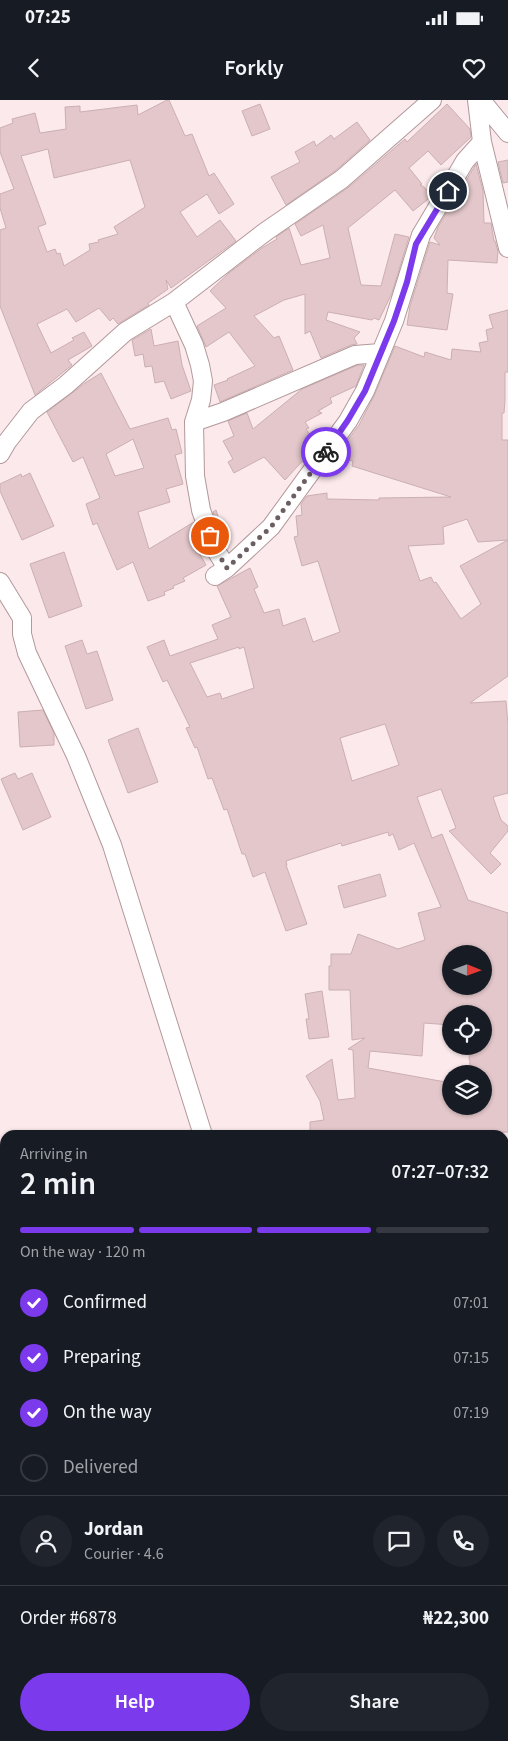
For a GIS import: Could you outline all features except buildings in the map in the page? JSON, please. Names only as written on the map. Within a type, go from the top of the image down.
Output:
[{"type":"street","points":[[0,454],[6,442],[31,411],[66,385],[125,332],[174,302],[265,232],[342,179],[432,100]]},
{"type":"street","points":[[479,100],[508,133]]},
{"type":"street","points":[[479,100],[482,142],[508,248]]},
{"type":"street","points":[[174,302],[194,345],[203,381],[194,422],[194,476],[201,510],[221,572],[271,527],[348,420],[365,391],[394,321],[421,235],[465,161],[482,142]]},
{"type":"street","points":[[194,422],[223,412],[355,355],[380,353]]},
{"type":"street","points":[[0,582],[22,618],[22,634],[26,653],[76,756],[112,846],[201,1130]]},
{"type":"way so far","points":[[210,536],[215,549],[227,568],[271,527],[326,452]]},
{"type":"route","points":[[326,452],[365,391],[394,321],[407,282],[416,244],[448,191]]}]
